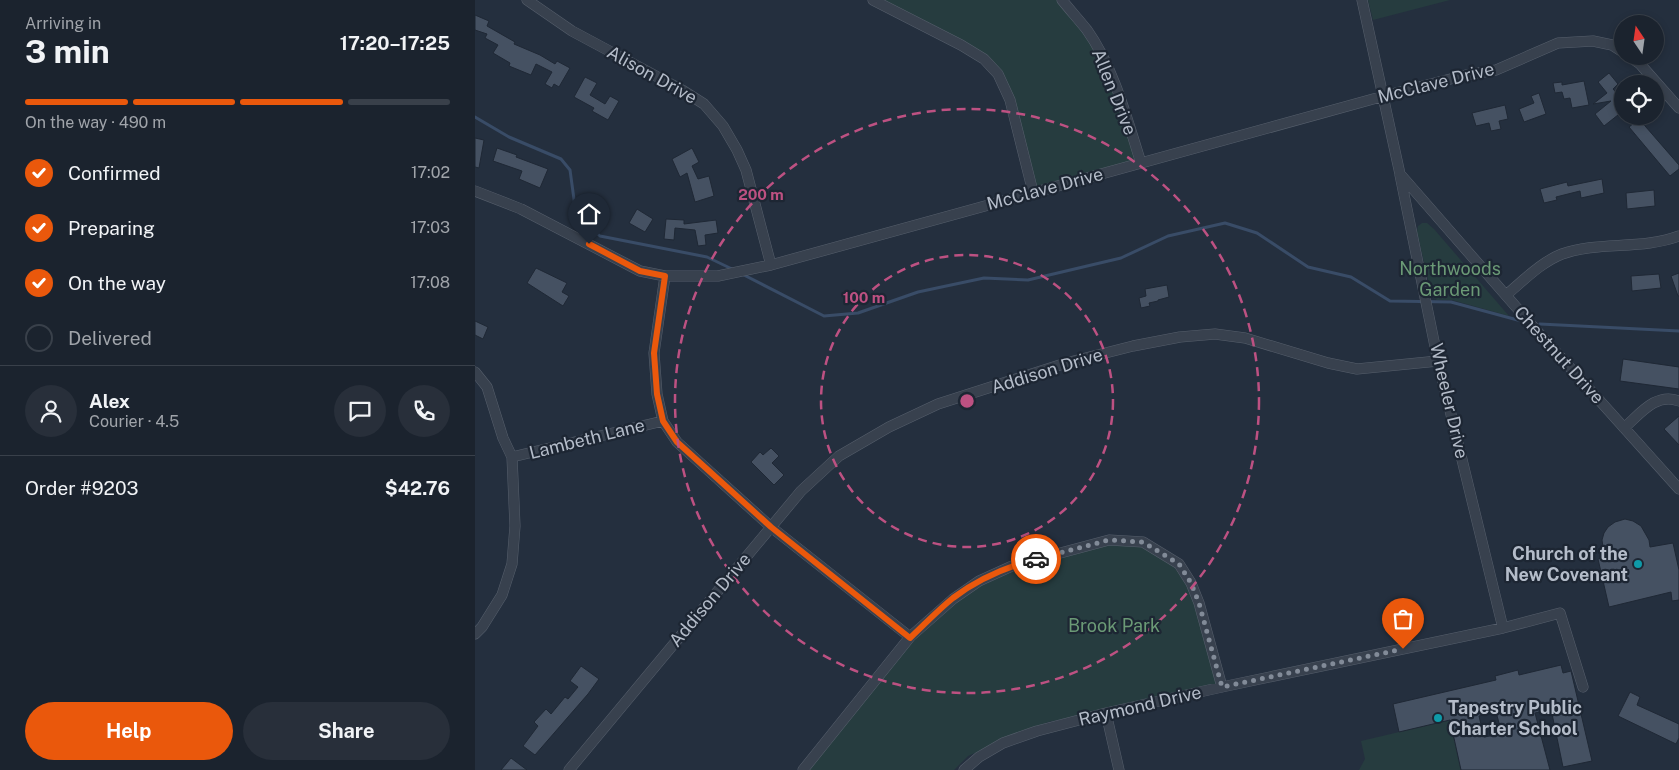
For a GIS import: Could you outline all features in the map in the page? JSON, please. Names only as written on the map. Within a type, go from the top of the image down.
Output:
[{"type":"street","name":"Alison Drive","points":[[527,0],[573,31],[682,90],[704,104],[723,126],[746,170],[771,265]]},
{"type":"street","points":[[873,0],[961,45],[984,59],[998,74],[1010,100],[1033,192]]},
{"type":"street","name":"Allen Drive","points":[[1062,0],[1087,31],[1108,68],[1121,100],[1141,163]]},
{"type":"street","name":"Chestnut Drive","points":[[1362,0],[1400,174],[1679,489]]},
{"type":"street","name":"McClave Drive","points":[[475,191],[521,209],[640,271],[665,276],[717,276],[771,265],[1384,96],[1466,75],[1496,70],[1558,44],[1593,41],[1614,46]]},
{"type":"street","points":[[1641,65],[1679,108]]},
{"type":"street","name":"Wheeler Drive","points":[[1400,174],[1438,360],[1503,628]]},
{"type":"street","points":[[1506,294],[1547,262],[1561,254],[1579,250],[1663,242],[1679,236]]},
{"type":"street","points":[[665,276],[654,353],[657,394],[663,421],[677,442],[771,527],[910,638]]},
{"type":"street","name":"Addison Drive","points":[[569,770],[801,491],[839,456],[889,427],[938,404],[1067,363],[1133,346],[1180,337],[1215,334],[1245,338],[1328,363],[1357,369],[1438,360]]},
{"type":"street","points":[[475,372],[487,387],[511,457],[515,526],[512,564],[502,595],[482,627],[475,634]]},
{"type":"street","points":[[1624,428],[1654,402],[1665,398],[1679,401]]},
{"type":"street","name":"Lambeth Lane","points":[[511,457],[663,421]]},
{"type":"street","points":[[803,770],[910,638],[953,599],[979,581],[1012,566],[1109,540],[1143,542],[1179,564],[1191,583],[1199,603],[1222,687]]},
{"type":"street","name":"Raymond Drive","points":[[964,770],[979,757],[1003,743],[1037,730],[1222,687],[1503,628],[1560,613],[1583,687]]},
{"type":"street","points":[[1106,713],[1119,770]]},
{"type":"green space","points":[[885,0],[1061,0],[1082,24],[1111,76],[1143,164],[1036,191],[1008,93],[986,61]]},
{"type":"green space","points":[[1368,0],[1450,0],[1373,20]]},
{"type":"green space","name":"Northwoods Garden","points":[[1422,223],[1427,223],[1434,229],[1509,316],[1452,300],[1437,300],[1432,297],[1417,232],[1418,226]]},
{"type":"green space","name":"Brook Park","points":[[1123,539],[1167,556],[1196,599],[1221,690],[1048,722],[968,756],[954,770],[803,770],[878,679],[957,595],[1012,565]]},
{"type":"green space","points":[[1450,720],[1461,770],[1359,770],[1365,759],[1361,741]]},
{"type":"building","points":[[475,15],[489,21],[487,26],[515,42],[514,44],[540,55],[555,64],[557,61],[570,68],[559,87],[554,84],[552,88],[545,84],[552,72],[536,64],[531,75],[509,66],[510,63],[493,53],[498,45],[485,38],[487,34],[475,30]]},
{"type":"building","points":[[1609,73],[1614,79],[1614,118],[1604,126],[1595,114],[1611,101],[1593,104],[1607,93],[1598,82]]},
{"type":"building","points":[[585,77],[597,83],[590,95],[605,104],[610,96],[619,101],[608,120],[592,111],[594,108],[574,97]]},
{"type":"building","points":[[1584,81],[1589,105],[1572,108],[1570,98],[1564,99],[1562,92],[1555,93],[1553,83],[1562,82],[1562,85]]},
{"type":"building","points":[[1539,93],[1546,114],[1524,122],[1519,109],[1534,103],[1531,96]]},
{"type":"building","points":[[1505,105],[1508,119],[1499,121],[1501,129],[1491,131],[1489,123],[1476,126],[1472,113]]},
{"type":"building","points":[[1632,125],[1644,125],[1679,165],[1679,169],[1670,176],[1629,127]]},
{"type":"building","points":[[475,138],[484,140],[479,168],[475,167]]},
{"type":"building","points":[[497,148],[548,169],[540,188],[519,179],[522,171],[493,161]]},
{"type":"building","points":[[692,148],[699,162],[692,166],[698,179],[709,176],[714,196],[695,202],[687,173],[680,177],[672,159]]},
{"type":"building","points":[[1602,179],[1604,193],[1581,198],[1580,191],[1556,197],[1557,200],[1544,203],[1540,189],[1567,182],[1568,186]]},
{"type":"building","points":[[1654,190],[1655,206],[1627,209],[1626,193]]},
{"type":"building","points":[[637,209],[653,219],[645,232],[629,223]]},
{"type":"building","points":[[666,219],[684,220],[684,224],[716,220],[718,233],[705,235],[706,245],[698,246],[695,230],[675,228],[674,240],[664,239]]},
{"type":"building","points":[[536,268],[567,283],[562,292],[569,296],[563,306],[527,283]]},
{"type":"building","points":[[1679,273],[1679,296],[1678,296],[1671,276]]},
{"type":"building","points":[[1659,274],[1661,288],[1632,291],[1631,276]]},
{"type":"building","points":[[1167,285],[1169,297],[1149,303],[1150,306],[1141,308],[1139,298],[1146,296],[1145,289]]},
{"type":"building","points":[[475,321],[488,327],[483,339],[475,335]]},
{"type":"building","points":[[1623,359],[1679,367],[1679,389],[1620,381]]},
{"type":"building","points":[[1679,416],[1679,445],[1664,429]]},
{"type":"building","points":[[771,448],[779,456],[772,463],[784,475],[774,485],[751,462],[760,452],[763,455]]},
{"type":"building","name":"Church of the New Covenant","points":[[1625,519],[1641,526],[1649,540],[1650,547],[1673,543],[1679,570],[1679,600],[1672,601],[1671,592],[1609,607],[1598,559],[1603,557],[1600,547],[1603,547],[1602,540],[1608,527],[1615,522]]},
{"type":"building","name":"Tapestry Public Charter School","points":[[1561,665],[1563,673],[1571,671],[1592,761],[1563,767],[1551,709],[1535,713],[1550,770],[1461,770],[1450,720],[1399,732],[1393,704],[1496,680],[1495,676],[1518,670],[1519,675]],"holes":[[[1496,712],[1502,734],[1484,737],[1479,716]]]},
{"type":"building","points":[[581,666],[599,679],[535,755],[523,746],[538,726],[534,722],[546,709],[551,714],[565,697],[568,699],[578,687],[570,681]]},
{"type":"building","points":[[1630,692],[1640,697],[1637,705],[1679,724],[1679,738],[1676,744],[1618,716]]},
{"type":"building","points":[[511,758],[527,770],[501,770]]},
{"type":"waterway","points":[[475,117],[509,137],[561,159],[570,170],[576,214],[600,236],[707,257],[732,269]]},
{"type":"waterway","points":[[742,274],[824,316],[858,313],[918,292],[984,278],[1028,280],[1121,258],[1168,236],[1225,223],[1257,233],[1308,267],[1351,277],[1390,301],[1451,302],[1525,322]]},
{"type":"waterway","points":[[1540,324],[1679,331]]},
{"type":"way so far","points":[[1036,559],[1109,540],[1143,542],[1179,564],[1191,583],[1199,603],[1222,687],[1403,649]]},
{"type":"place","name":"Church of the New Covenant","points":[[1638,564]]},
{"type":"place","name":"Tapestry Public Charter School","points":[[1438,718]]},
{"type":"route","points":[[589,244],[640,271],[665,276],[654,353],[657,394],[663,421],[677,442],[771,527],[910,638],[953,599],[979,581],[1012,566],[1036,559]]}]
